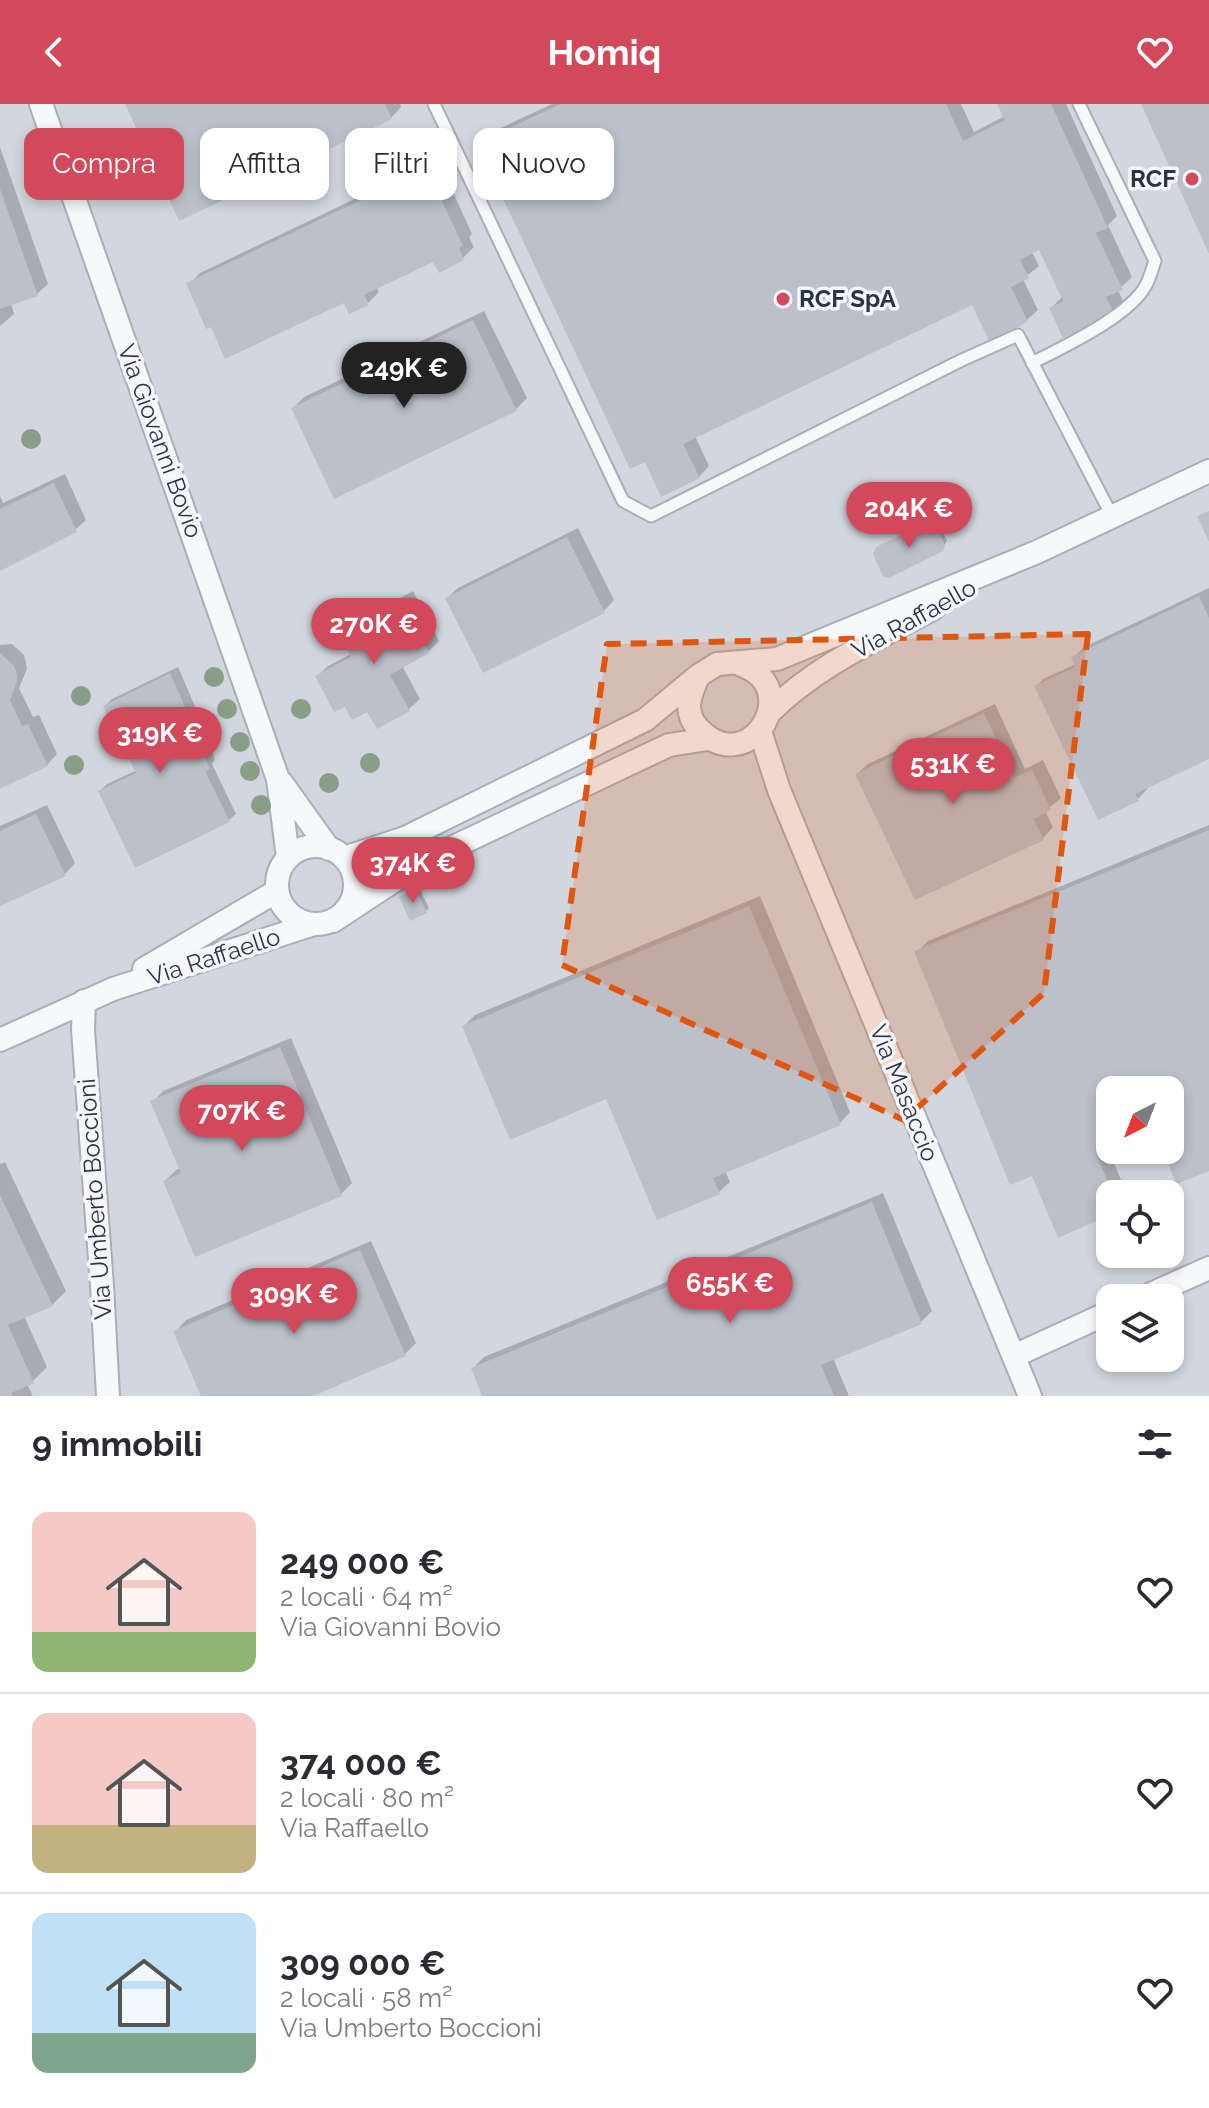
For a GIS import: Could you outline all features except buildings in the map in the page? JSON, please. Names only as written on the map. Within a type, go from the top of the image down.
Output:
[{"type":"street","name":"Via Giovanni Bovio","points":[[41,104],[278,779],[288,858]]},
{"type":"street","points":[[1037,552],[1209,471]]},
{"type":"street","name":"Via Raffaello","points":[[323,923],[296,919],[284,907],[277,891],[280,871],[288,858],[299,850],[316,846],[337,853],[405,838],[645,720],[717,664],[777,659],[1037,552]]},
{"type":"street","name":"Via Raffaello","points":[[0,1040],[113,989],[323,923],[424,861],[669,745],[708,739],[736,745],[749,740],[785,697],[824,668],[1037,552]]},
{"type":"street","points":[[738,663],[757,673],[769,691],[765,722]]},
{"type":"street","points":[[698,676],[688,697],[692,721],[708,739]]},
{"type":"street","name":"Via Masaccio","points":[[765,722],[779,790],[1030,1396]]},
{"type":"street","name":"Via Masaccio","points":[[736,745],[779,790]]},
{"type":"street","name":"Via Giovanni Bovio","points":[[278,779],[337,853]]},
{"type":"street","points":[[323,923],[344,913],[354,894],[354,876],[349,864],[337,853]]},
{"type":"street","name":"Via Raffaello","points":[[113,989],[277,891]]},
{"type":"street","name":"Via Umberto Boccioni","points":[[84,1001],[83,1030],[108,1396]]},
{"type":"street","points":[[1173,1284],[1209,1268]]},
{"type":"street","points":[[1014,1356],[1096,1318]]},
{"type":"lane","points":[[434,104],[623,501],[651,516],[1018,335],[1112,516]]},
{"type":"lane","points":[[1032,363],[1120,314],[1145,288],[1155,261],[1079,104]]},
{"type":"highlighted area","points":[[1088,634],[1044,993],[904,1120],[562,965],[607,644]]},
{"type":"shaded area","points":[[0,104],[1209,104],[1209,1396],[0,1396]]},
{"type":"place","name":"RCF","points":[[1192,179]]},
{"type":"place","name":"RCF SpA","points":[[783,299]]}]
